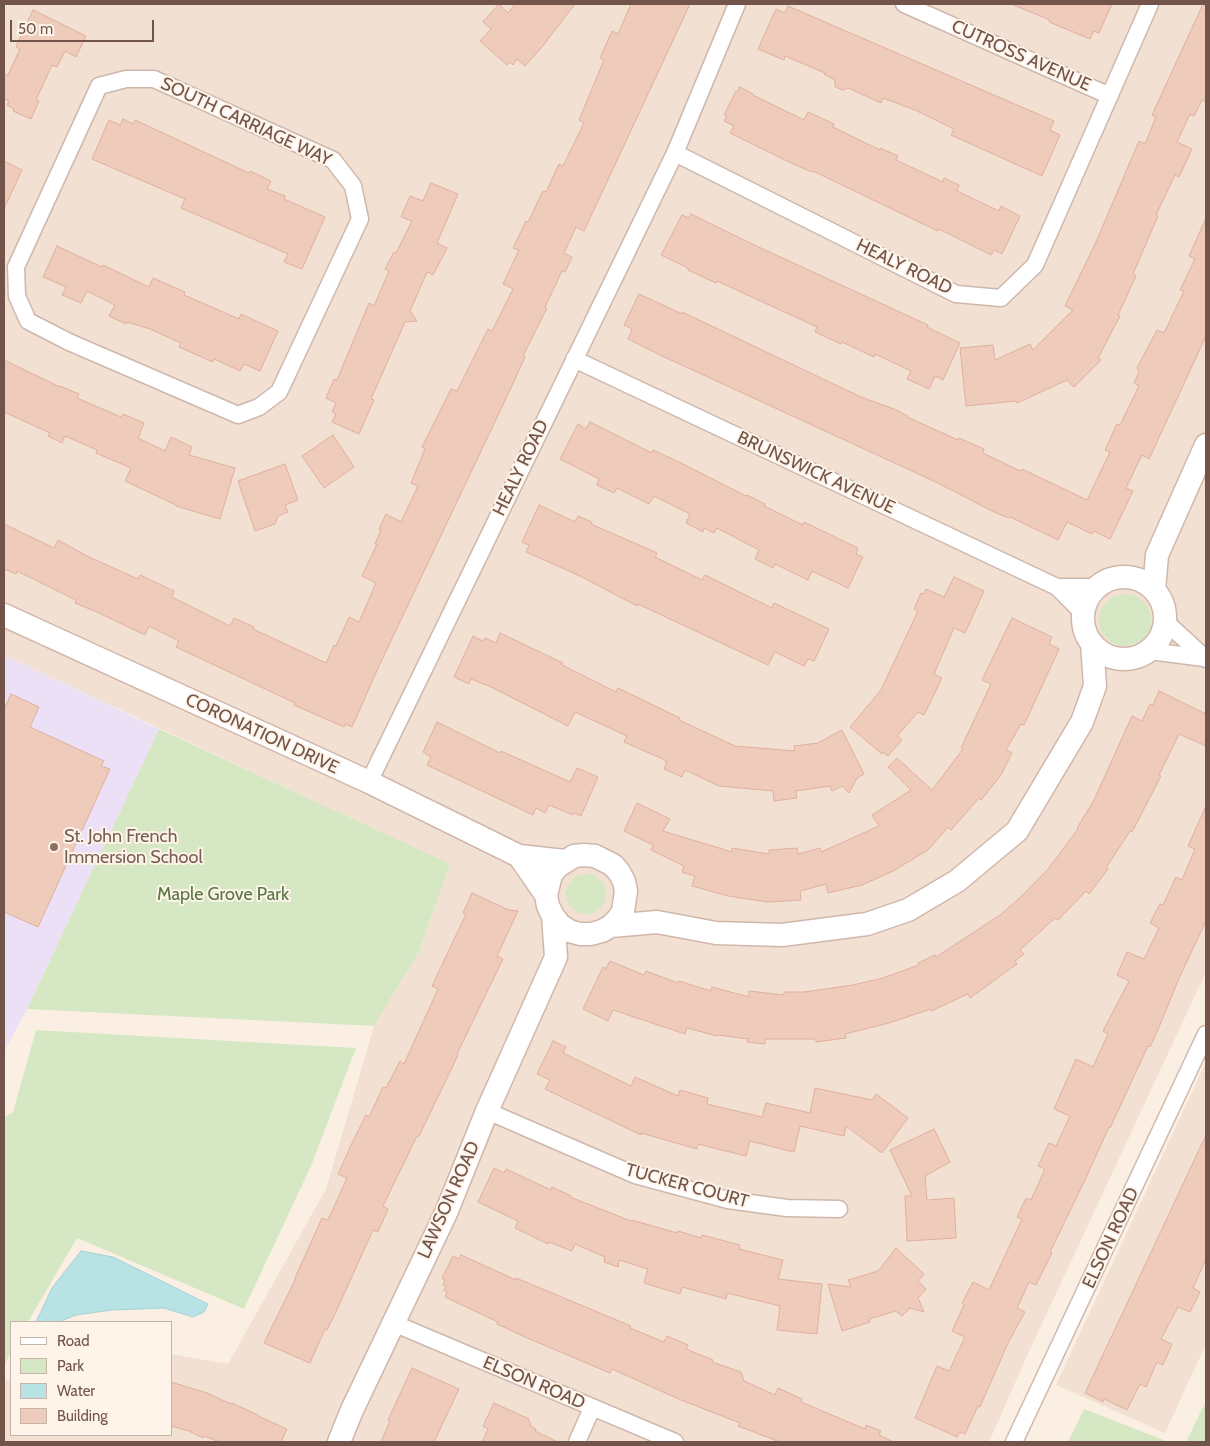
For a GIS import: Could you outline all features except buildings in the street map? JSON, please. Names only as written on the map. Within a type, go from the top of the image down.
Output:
[{"type":"street","name":"HEALY ROAD","points":[[369,782],[675,153],[737,4]]},
{"type":"street","name":"CUTROSS AVENUE","points":[[904,4],[1110,96]]},
{"type":"street","name":"HEALY ROAD","points":[[675,153],[956,294],[1001,298],[1035,265],[1150,4]]},
{"type":"street","name":"SOUTH CARRIAGE WAY","points":[[126,79],[154,79],[333,160],[354,186],[360,218],[279,392],[259,407],[238,415],[70,342],[28,321],[16,296],[10,264],[100,86],[126,79]]},
{"type":"street","name":"BRUNSWICK AVENUE","points":[[574,359],[1057,587],[1084,614]]},
{"type":"street","points":[[1154,590],[1158,555],[1206,445]]},
{"type":"street","points":[[1126,577],[1158,555]]},
{"type":"street","points":[[1095,686],[1140,655],[1160,638],[1166,622],[1165,610],[1161,600],[1146,583],[1126,577],[1106,581],[1091,595],[1084,614],[1086,634],[1099,651],[1119,659],[1140,655],[1205,658]]},
{"type":"street","name":"BRUNSWICK AVENUE","points":[[1057,587],[1098,587]]},
{"type":"street","name":"CORONATION DRIVE","points":[[4,615],[369,782],[519,856],[565,861]]},
{"type":"street","points":[[1166,622],[1205,658]]},
{"type":"street","points":[[656,922],[626,891],[619,872],[604,859],[595,856],[574,856],[557,867],[551,875],[546,895],[548,906],[560,925],[569,931],[580,934],[656,922],[716,933],[782,935],[867,924],[908,910],[957,881],[1017,831],[1082,722],[1095,686],[1092,644]]},
{"type":"street","name":"CORONATION DRIVE","points":[[519,856],[546,895]]},
{"type":"street","points":[[556,957],[618,919],[623,911],[626,891]]},
{"type":"street","name":"LAWSON ROAD","points":[[339,1442],[352,1410],[446,1213],[487,1111],[556,957],[553,916]]},
{"type":"street","name":"ELSON ROAD","points":[[1014,1442],[1206,1034]]},
{"type":"street","name":"TUCKER COURT","points":[[487,1111],[635,1175],[728,1200],[787,1208],[839,1209]]},
{"type":"street","name":"ELSON ROAD","points":[[393,1323],[675,1442]]},
{"type":"street","points":[[576,1442],[592,1408]]},
{"type":"shaded area","points":[[4,4],[1206,4],[1206,972],[1026,1358],[989,1442],[4,1442],[4,1381],[10,1379],[10,1436],[172,1436],[172,1354],[228,1364],[326,1189],[374,1026],[420,950],[450,865],[4,655]]},
{"type":"shaded area","name":"St. John French Immersion School","points":[[4,655],[159,729],[27,1009],[4,1052]]},
{"type":"shaded area","points":[[1206,1062],[1206,1344],[1165,1433],[1056,1385]]},
{"type":"green space","points":[[1120,594],[1130,594],[1144,601],[1151,615],[1151,625],[1144,639],[1130,646],[1120,646],[1110,642],[1103,635],[1099,625],[1099,615],[1103,605],[1110,598]]},
{"type":"green space","name":"Maple Grove Park","points":[[159,729],[450,864],[420,950],[374,1026],[27,1009]]},
{"type":"green space","points":[[586,874],[600,880],[606,894],[600,908],[586,914],[572,908],[566,894],[572,880]]},
{"type":"green space","points":[[36,1030],[356,1048],[311,1166],[244,1309],[77,1238],[29,1321],[10,1321],[10,1354],[4,1365],[4,1117],[13,1112]]},
{"type":"green space","points":[[1206,1401],[1206,1442],[1186,1442]]},
{"type":"green space","points":[[1084,1409],[1169,1442],[1068,1442]]},
{"type":"water","points":[[81,1251],[113,1257],[208,1304],[204,1312],[193,1317],[164,1308],[112,1310],[76,1315],[61,1321],[36,1321],[52,1288]]},
{"type":"place","name":"St. John French Immersion School","points":[[54,847]]}]
